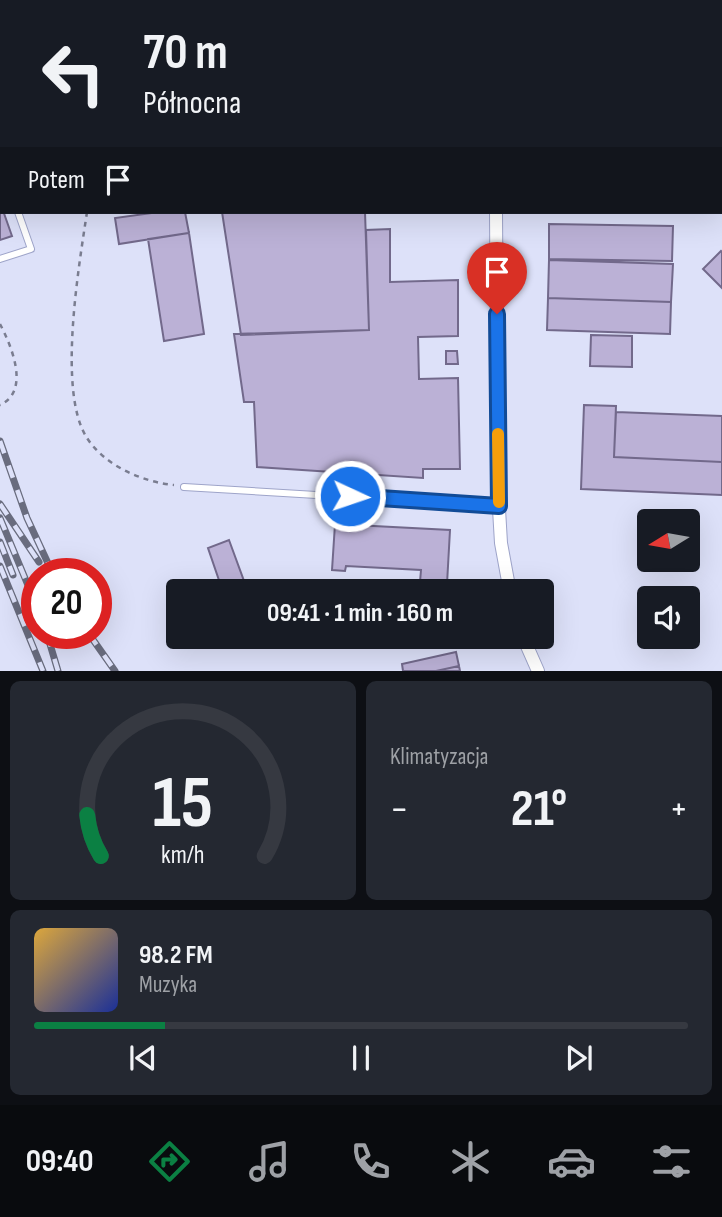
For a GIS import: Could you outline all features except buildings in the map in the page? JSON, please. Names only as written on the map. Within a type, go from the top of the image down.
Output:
[{"type":"street","points":[[496,214],[499,506],[501,543],[508,579]]},
{"type":"street","points":[[528,649],[538,671]]},
{"type":"lane","points":[[0,259],[30,249],[19,214]]},
{"type":"lane","points":[[184,486],[499,506]]},
{"type":"path","points":[[87,214],[73,307],[74,391],[79,418],[87,439],[101,454],[126,471],[159,484],[184,486]]},
{"type":"path","points":[[0,324],[15,355],[16,378],[13,394],[0,405]]},
{"type":"railway","points":[[0,441],[27,518],[46,558]]},
{"type":"railway","points":[[0,504],[36,558]]},
{"type":"railway","points":[[0,518],[21,569]]},
{"type":"railway","points":[[0,542],[13,575]]},
{"type":"railway","points":[[0,566],[43,671]]},
{"type":"railway","points":[[51,649],[58,671]]},
{"type":"railway","points":[[100,649],[115,671]]},
{"type":"slow traffic","points":[[498,434],[499,502]]},
{"type":"route","points":[[350,496],[499,506],[497,314]]}]
